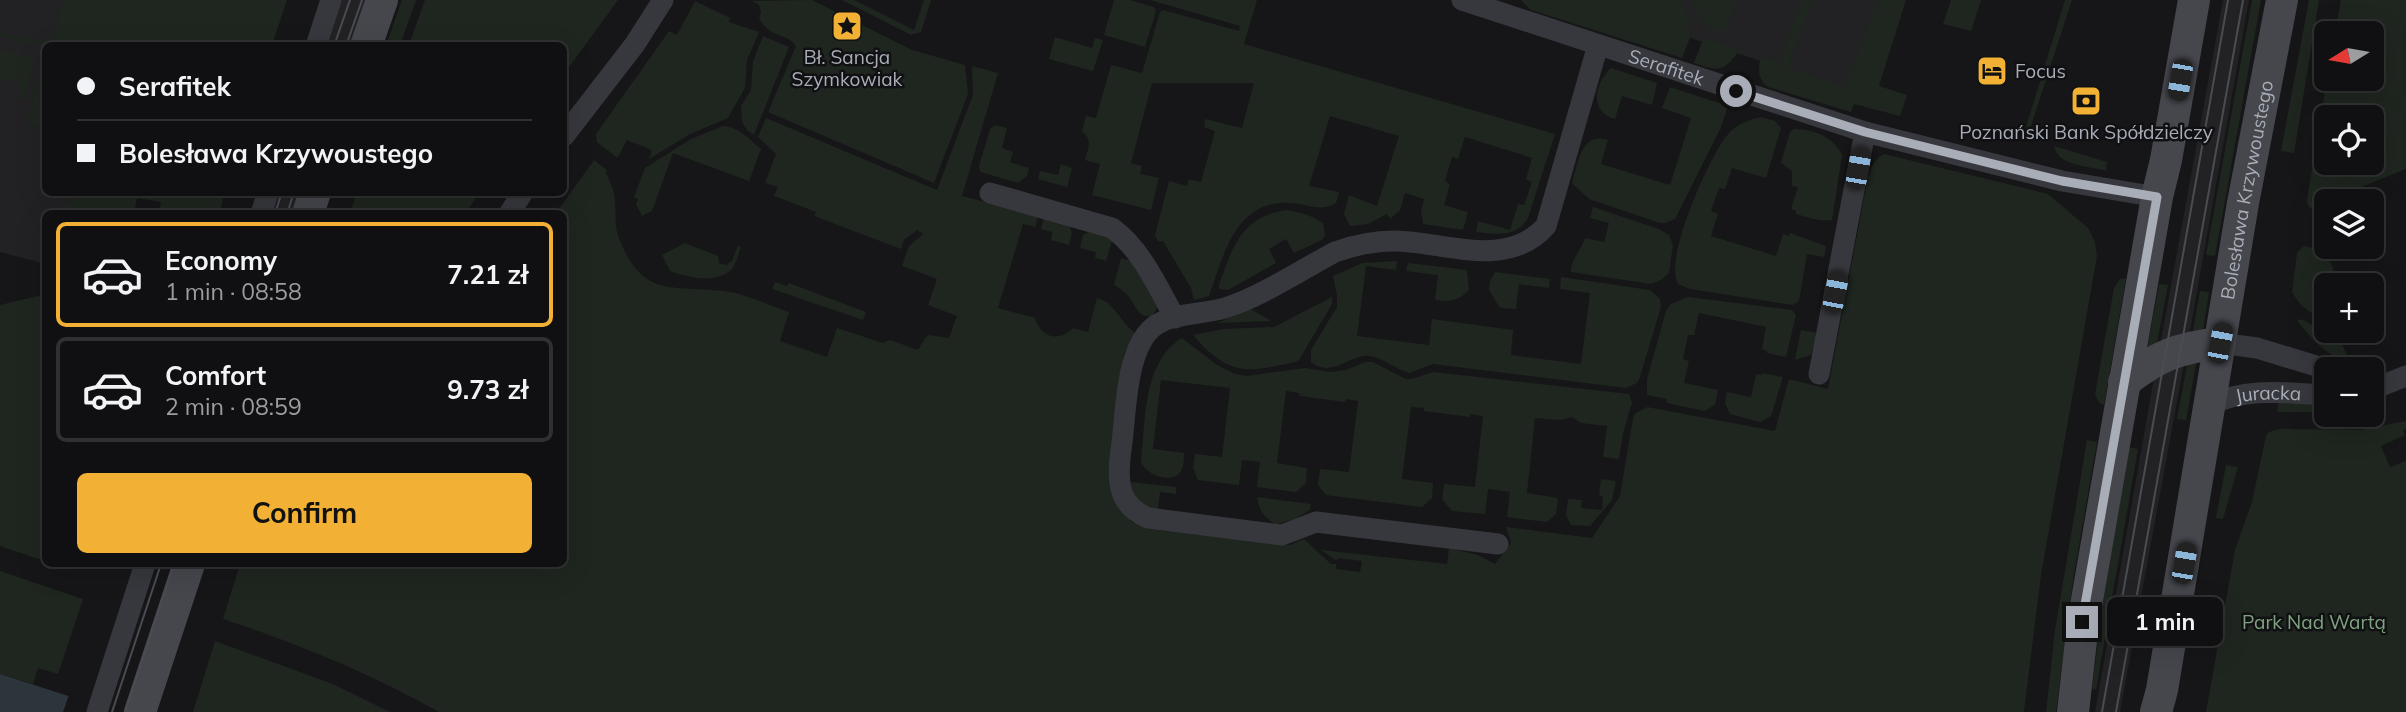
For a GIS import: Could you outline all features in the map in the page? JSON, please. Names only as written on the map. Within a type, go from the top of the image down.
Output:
[{"type":"street","points":[[317,42],[331,0]]},
{"type":"street","points":[[367,42],[382,0]]},
{"type":"street","points":[[567,132],[635,44],[663,0]]},
{"type":"street","name":"Serafitek","points":[[1462,0],[1493,5],[1598,45],[1865,132],[2062,181],[2157,197]]},
{"type":"street","points":[[2073,712],[2082,622],[2194,0]]},
{"type":"street","name":"Bolesława Krzywoustego","points":[[2156,712],[2162,690],[2243,203],[2282,0]]},
{"type":"street","points":[[1498,544],[1316,522],[1282,535],[1148,518],[1136,512],[1121,493],[1118,478],[1132,366],[1142,342],[1150,330],[1160,323],[1226,308],[1335,252],[1353,246],[1394,241],[1492,251],[1509,250],[1537,236],[1546,226],[1598,45]]},
{"type":"street","points":[[1819,374],[1865,132]]},
{"type":"street","points":[[990,193],[1112,228],[1138,253],[1175,318]]},
{"type":"street","points":[[2124,382],[2165,355],[2195,346],[2220,343]]},
{"type":"street","name":"Juracka","points":[[2220,343],[2257,348],[2314,365]]},
{"type":"street","name":"Juracka","points":[[2210,405],[2255,392],[2314,394]]},
{"type":"street","points":[[97,712],[144,567]]},
{"type":"street","points":[[140,712],[188,567]]},
{"type":"shaded area","points":[[0,0],[156,0],[141,42],[42,42],[42,196],[86,196],[81,210],[42,210],[42,263],[0,252]]},
{"type":"shaded area","points":[[341,0],[370,0],[355,42],[326,42]]},
{"type":"shaded area","points":[[1576,0],[1887,0],[1851,91]]},
{"type":"shaded area","points":[[2223,0],[2249,0],[2189,336],[2160,346]]},
{"type":"shaded area","points":[[274,196],[302,196],[298,210],[270,210]]},
{"type":"shaded area","points":[[2185,358],[2120,712],[2095,712],[2154,378]]},
{"type":"shaded area","points":[[0,674],[118,712],[0,712]]},
{"type":"green space","points":[[63,0],[287,0],[273,42],[52,42]]},
{"type":"green space","points":[[402,0],[416,0],[401,42],[387,42]]},
{"type":"green space","points":[[425,0],[618,0],[567,70],[567,42],[410,42]]},
{"type":"green space","points":[[812,0],[912,50],[965,65],[968,94],[934,183],[768,112],[796,46],[764,26],[759,19],[759,5],[752,1]]},
{"type":"green space","points":[[842,0],[854,0],[914,30],[924,0],[931,0],[921,32],[911,35]]},
{"type":"green space","points":[[1114,0],[1130,0],[1154,7],[1156,11],[1145,47],[1104,35]]},
{"type":"green space","points":[[1150,0],[1257,0],[1244,44],[1555,134],[1528,218],[1512,232],[1476,232],[1478,221],[1510,230],[1518,204],[1524,205],[1532,182],[1526,179],[1532,158],[1465,137],[1458,159],[1452,157],[1445,181],[1450,184],[1444,205],[1468,212],[1463,230],[1423,224],[1421,211],[1424,199],[1405,193],[1400,210],[1390,219],[1387,214],[1368,224],[1350,226],[1344,214],[1349,195],[1377,206],[1399,136],[1330,116],[1309,186],[1339,192],[1336,203],[1313,207],[1278,203],[1261,208],[1247,217],[1228,244],[1209,296],[1194,300],[1191,288],[1163,241],[1158,241],[1155,235],[1169,181],[1187,186],[1189,179],[1201,182],[1215,131],[1204,127],[1205,119],[1242,128],[1254,83],[1152,83],[1131,163],[1142,166],[1140,174],[1159,178],[1151,210],[1092,195],[1100,164],[1085,160],[1089,141],[1082,131],[1086,116],[1096,118],[1111,65],[1142,73],[1160,12],[1163,10],[1239,31],[1240,26]]},
{"type":"green space","points":[[1521,0],[1678,0],[1691,21],[1686,33],[1691,35],[1682,58],[1531,10]]},
{"type":"green space","points":[[1690,0],[1737,0],[1725,33],[1707,27]]},
{"type":"green space","points":[[1802,0],[1813,0],[1788,67],[1845,88],[1878,0],[1906,0],[1879,86],[1907,95],[1900,116],[1854,104],[1851,112],[1764,84],[1759,73],[1761,56],[1779,63]]},
{"type":"green space","points":[[1951,0],[1981,0],[1971,31],[1943,24]]},
{"type":"green space","points":[[2065,0],[2072,0],[2027,138],[2025,130]]},
{"type":"green space","points":[[2252,0],[2261,0],[2215,256],[2206,255]]},
{"type":"green space","points":[[2309,0],[2319,0],[2294,153],[2281,151]]},
{"type":"green space","points":[[2341,0],[2406,0],[2406,169],[2356,189],[2314,189],[2314,209],[2308,206],[2314,158],[2314,175],[2384,175],[2384,105],[2323,105],[2325,91],[2384,91],[2384,21],[2337,21]]},
{"type":"green space","points":[[695,1],[730,18],[729,22],[759,32],[747,60],[745,88],[728,118],[690,134],[649,159],[652,150],[627,140],[616,157],[597,142],[596,134],[669,31],[677,35]]},
{"type":"green space","points":[[0,32],[43,42],[42,46],[0,36]]},
{"type":"green space","points":[[763,36],[789,47],[754,135],[742,122],[741,106],[751,90],[753,61]]},
{"type":"green space","points":[[1055,37],[1092,48],[1095,38],[1103,40],[1093,71],[1049,59]]},
{"type":"green space","points":[[1704,37],[1739,50],[1729,63],[1720,68],[1694,63]]},
{"type":"green space","points":[[0,50],[34,58],[25,99],[17,98],[20,83],[0,79]]},
{"type":"green space","points":[[42,60],[42,127],[27,124]]},
{"type":"green space","points":[[972,66],[998,73],[962,196],[1038,216],[1035,227],[1023,224],[998,308],[1035,318],[1041,330],[1056,336],[1068,333],[1073,328],[1088,332],[1097,298],[1113,308],[1134,332],[1134,338],[1124,354],[1109,473],[1120,509],[1132,522],[1148,529],[1290,545],[1304,539],[1331,564],[1336,564],[1336,569],[1360,572],[1362,561],[1338,558],[1337,561],[1321,550],[1447,564],[1449,548],[1478,555],[1495,564],[1511,543],[1506,527],[1592,538],[1620,496],[1636,413],[1647,407],[1775,431],[1789,379],[1828,389],[1867,182],[1874,163],[1884,154],[2048,194],[2088,228],[2095,242],[2097,256],[2041,575],[2024,712],[439,712],[333,660],[223,619],[239,567],[567,567],[567,210],[558,210],[594,160],[607,170],[614,193],[620,241],[629,259],[649,280],[674,288],[739,294],[789,312],[780,341],[827,357],[837,328],[883,343],[890,340],[918,350],[929,335],[949,338],[957,316],[928,305],[937,279],[902,266],[909,246],[923,234],[917,230],[904,240],[901,249],[814,216],[816,212],[774,196],[778,187],[765,183],[776,154],[758,137],[766,118],[937,190],[973,95]]},
{"type":"green space","points":[[1611,68],[1657,83],[1652,105],[1622,96],[1615,119],[1606,115],[1601,110],[1597,96],[1601,81]]},
{"type":"green space","points":[[1670,87],[1728,106],[1721,127],[1675,219],[1660,223],[1589,199],[1572,183],[1586,144],[1599,138],[1608,140],[1601,164],[1670,185],[1691,118],[1662,108]]},
{"type":"green space","points":[[1761,117],[1775,121],[1781,128],[1766,178],[1732,168],[1725,189],[1719,188],[1711,211],[1718,214],[1711,236],[1776,256],[1783,234],[1789,236],[1790,233],[1826,246],[1824,257],[1807,254],[1799,301],[1793,305],[1690,289],[1678,284],[1675,272],[1682,232],[1710,163],[1728,134],[1747,121]]},
{"type":"green space","points":[[995,125],[1007,128],[1002,148],[1013,152],[1010,162],[1029,168],[1027,176],[1018,183],[980,172],[979,166],[990,129]]},
{"type":"green space","points":[[723,126],[739,131],[761,149],[749,181],[673,153],[652,211],[642,216],[636,204],[638,199],[634,197],[645,168],[691,139]]},
{"type":"green space","points":[[1794,129],[1822,135],[1834,143],[1842,155],[1832,220],[1809,218],[1796,214],[1796,211],[1791,209],[1798,187],[1792,186],[1792,171],[1781,163],[1790,132]]},
{"type":"green space","points":[[2054,146],[2107,162],[2106,171],[2067,161],[2056,153]]},
{"type":"green space","points":[[1061,164],[1072,168],[1067,187],[1038,179],[1040,171],[1058,175]]},
{"type":"green space","points":[[71,196],[223,196],[221,210],[160,210],[161,202],[137,198],[135,210],[66,210]]},
{"type":"green space","points":[[356,196],[477,196],[468,210],[351,210]]},
{"type":"green space","points":[[1593,207],[1659,229],[1669,235],[1673,245],[1669,273],[1651,284],[1571,272],[1572,264],[1585,238],[1604,242],[1609,223],[1590,218]]},
{"type":"green space","points":[[1286,210],[1305,214],[1323,223],[1325,235],[1322,240],[1294,253],[1286,239],[1269,249],[1276,263],[1228,290],[1219,289],[1240,236],[1258,219]]},
{"type":"green space","points":[[1044,218],[1069,225],[1072,233],[1069,245],[1051,240],[1052,232],[1041,229]]},
{"type":"green space","points":[[1090,231],[1113,237],[1106,261],[1095,258],[1096,252],[1080,248],[1083,235]]},
{"type":"green space","points":[[685,243],[718,256],[719,263],[726,265],[732,261],[738,246],[741,247],[736,262],[726,274],[702,278],[670,271],[662,255]]},
{"type":"green space","points":[[2304,246],[2314,248],[2314,259],[2327,259],[2335,273],[2314,273],[2314,313],[2306,309],[2292,292],[2297,253]]},
{"type":"green space","points":[[1121,258],[1135,262],[1159,305],[1152,316],[1140,313],[1126,294],[1114,285]]},
{"type":"green space","points":[[1397,261],[1396,270],[1366,266],[1357,336],[1429,345],[1432,319],[1513,330],[1511,355],[1581,364],[1590,293],[1560,289],[1561,277],[1650,290],[1660,299],[1661,307],[1640,377],[1637,383],[1626,388],[1433,364],[1409,373],[1369,356],[1324,368],[1311,362],[1311,350],[1337,307],[1333,276],[1362,263]]},
{"type":"green space","points":[[1408,263],[1467,270],[1469,290],[1454,300],[1435,300],[1438,275],[1406,271]]},
{"type":"green space","points":[[1495,272],[1550,279],[1549,288],[1519,284],[1516,309],[1500,308],[1489,290]]},
{"type":"green space","points":[[2126,278],[2104,405],[2099,403],[2095,394],[2114,288],[2120,279]]},
{"type":"green space","points":[[775,282],[787,286],[789,283],[866,312],[863,320],[772,289]]},
{"type":"green space","points":[[2159,284],[2168,285],[2157,343],[2147,350]]},
{"type":"green space","points":[[2200,291],[2209,292],[2203,330],[2193,331]]},
{"type":"green space","points":[[42,297],[42,560],[0,546],[0,305]]},
{"type":"green space","points":[[1332,297],[1332,304],[1299,360],[1295,362],[1263,368],[1239,368],[1217,358],[1193,335],[1224,329],[1274,327]]},
{"type":"green space","points":[[1688,297],[1792,310],[1796,315],[1786,357],[1767,353],[1762,349],[1766,327],[1699,313],[1694,335],[1688,335],[1683,359],[1689,361],[1684,383],[1718,390],[1715,405],[1704,411],[1667,403],[1667,399],[1647,395],[1647,379],[1666,311],[1671,304]]},
{"type":"green space","points":[[1251,309],[1271,321],[1217,323]]},
{"type":"green space","points":[[2301,319],[2314,326],[2314,339],[2297,321]]},
{"type":"green space","points":[[1801,330],[1818,333],[1811,355],[1795,360]]},
{"type":"green space","points":[[1182,338],[1217,365],[1235,374],[1247,376],[1305,368],[1330,372],[1373,362],[1406,379],[1433,372],[1629,394],[1632,403],[1619,459],[1603,457],[1607,426],[1581,423],[1572,417],[1561,420],[1535,418],[1527,493],[1558,498],[1556,514],[1547,522],[1507,517],[1510,492],[1488,489],[1485,514],[1452,511],[1442,499],[1444,484],[1475,487],[1483,416],[1424,411],[1424,408],[1411,407],[1402,479],[1433,483],[1432,498],[1422,507],[1326,495],[1318,485],[1320,469],[1349,472],[1358,401],[1346,399],[1345,402],[1300,396],[1299,393],[1286,391],[1277,463],[1307,468],[1306,483],[1296,492],[1257,487],[1260,462],[1242,460],[1239,485],[1198,480],[1193,468],[1195,454],[1222,457],[1230,388],[1161,380],[1153,449],[1184,453],[1181,471],[1166,478],[1148,471],[1141,462],[1146,411],[1148,394],[1159,362]]},
{"type":"green space","points":[[2317,343],[2341,343],[2348,357],[2333,356]]},
{"type":"green space","points":[[2197,359],[2186,420],[2177,419],[2188,360]]},
{"type":"green space","points":[[1756,374],[1783,377],[1771,416],[1760,422],[1730,414],[1725,403],[1727,392],[1751,397]]},
{"type":"green space","points":[[2279,401],[2314,404],[2314,412],[2277,412]]},
{"type":"green space","name":"Park Nad Wartą","points":[[2406,421],[2406,429],[2403,431],[2405,435],[2381,446],[2390,467],[2406,461],[2406,712],[2206,712],[2235,550],[2252,502],[2266,436],[2279,429],[2360,430]]},
{"type":"green space","points":[[2087,440],[2097,442],[2073,580],[2056,712],[2046,712],[2055,630]]},
{"type":"green space","points":[[2129,447],[2138,449],[2096,690],[2092,689],[2106,579]]},
{"type":"green space","points":[[2226,465],[2238,467],[2223,519],[2216,518]]},
{"type":"green space","points":[[1601,479],[1616,481],[1612,500],[1590,526],[1571,525],[1566,515],[1568,499],[1582,500],[1581,508],[1602,510],[1603,497],[1599,495]]},
{"type":"green space","points":[[1130,482],[1176,487],[1176,494],[1160,492],[1158,510],[1139,501]]},
{"type":"green space","points":[[1257,497],[1311,504],[1310,510],[1295,519],[1276,524],[1263,513]]},
{"type":"green space","points":[[0,571],[83,599],[58,674],[38,668],[33,684],[0,674]]},
{"type":"green space","points":[[215,641],[333,684],[390,712],[193,712]]},
{"type":"pier","points":[[70,692],[119,709],[122,712],[63,712]]},
{"type":"tram line","points":[[335,42],[350,0]]},
{"type":"tram line","points":[[347,42],[362,0]]},
{"type":"tram line","points":[[2102,712],[2228,0]]},
{"type":"tram line","points":[[2116,712],[2243,0]]},
{"type":"tram line","points":[[276,210],[281,196]]},
{"type":"tram line","points":[[288,210],[293,196]]},
{"type":"tram line","points":[[112,712],[160,567]]},
{"type":"tram line","points":[[125,712],[173,567]]},
{"type":"place","name":"Bł. Sancja Szymkowiak","points":[[847,26]]},
{"type":"place","name":"Focus","points":[[1992,71]]},
{"type":"place","name":"Poznański Bank Spółdzielczy","points":[[2086,101]]},
{"type":"route","points":[[1736,91],[1865,132],[2062,181],[2157,197],[2082,622]]}]
